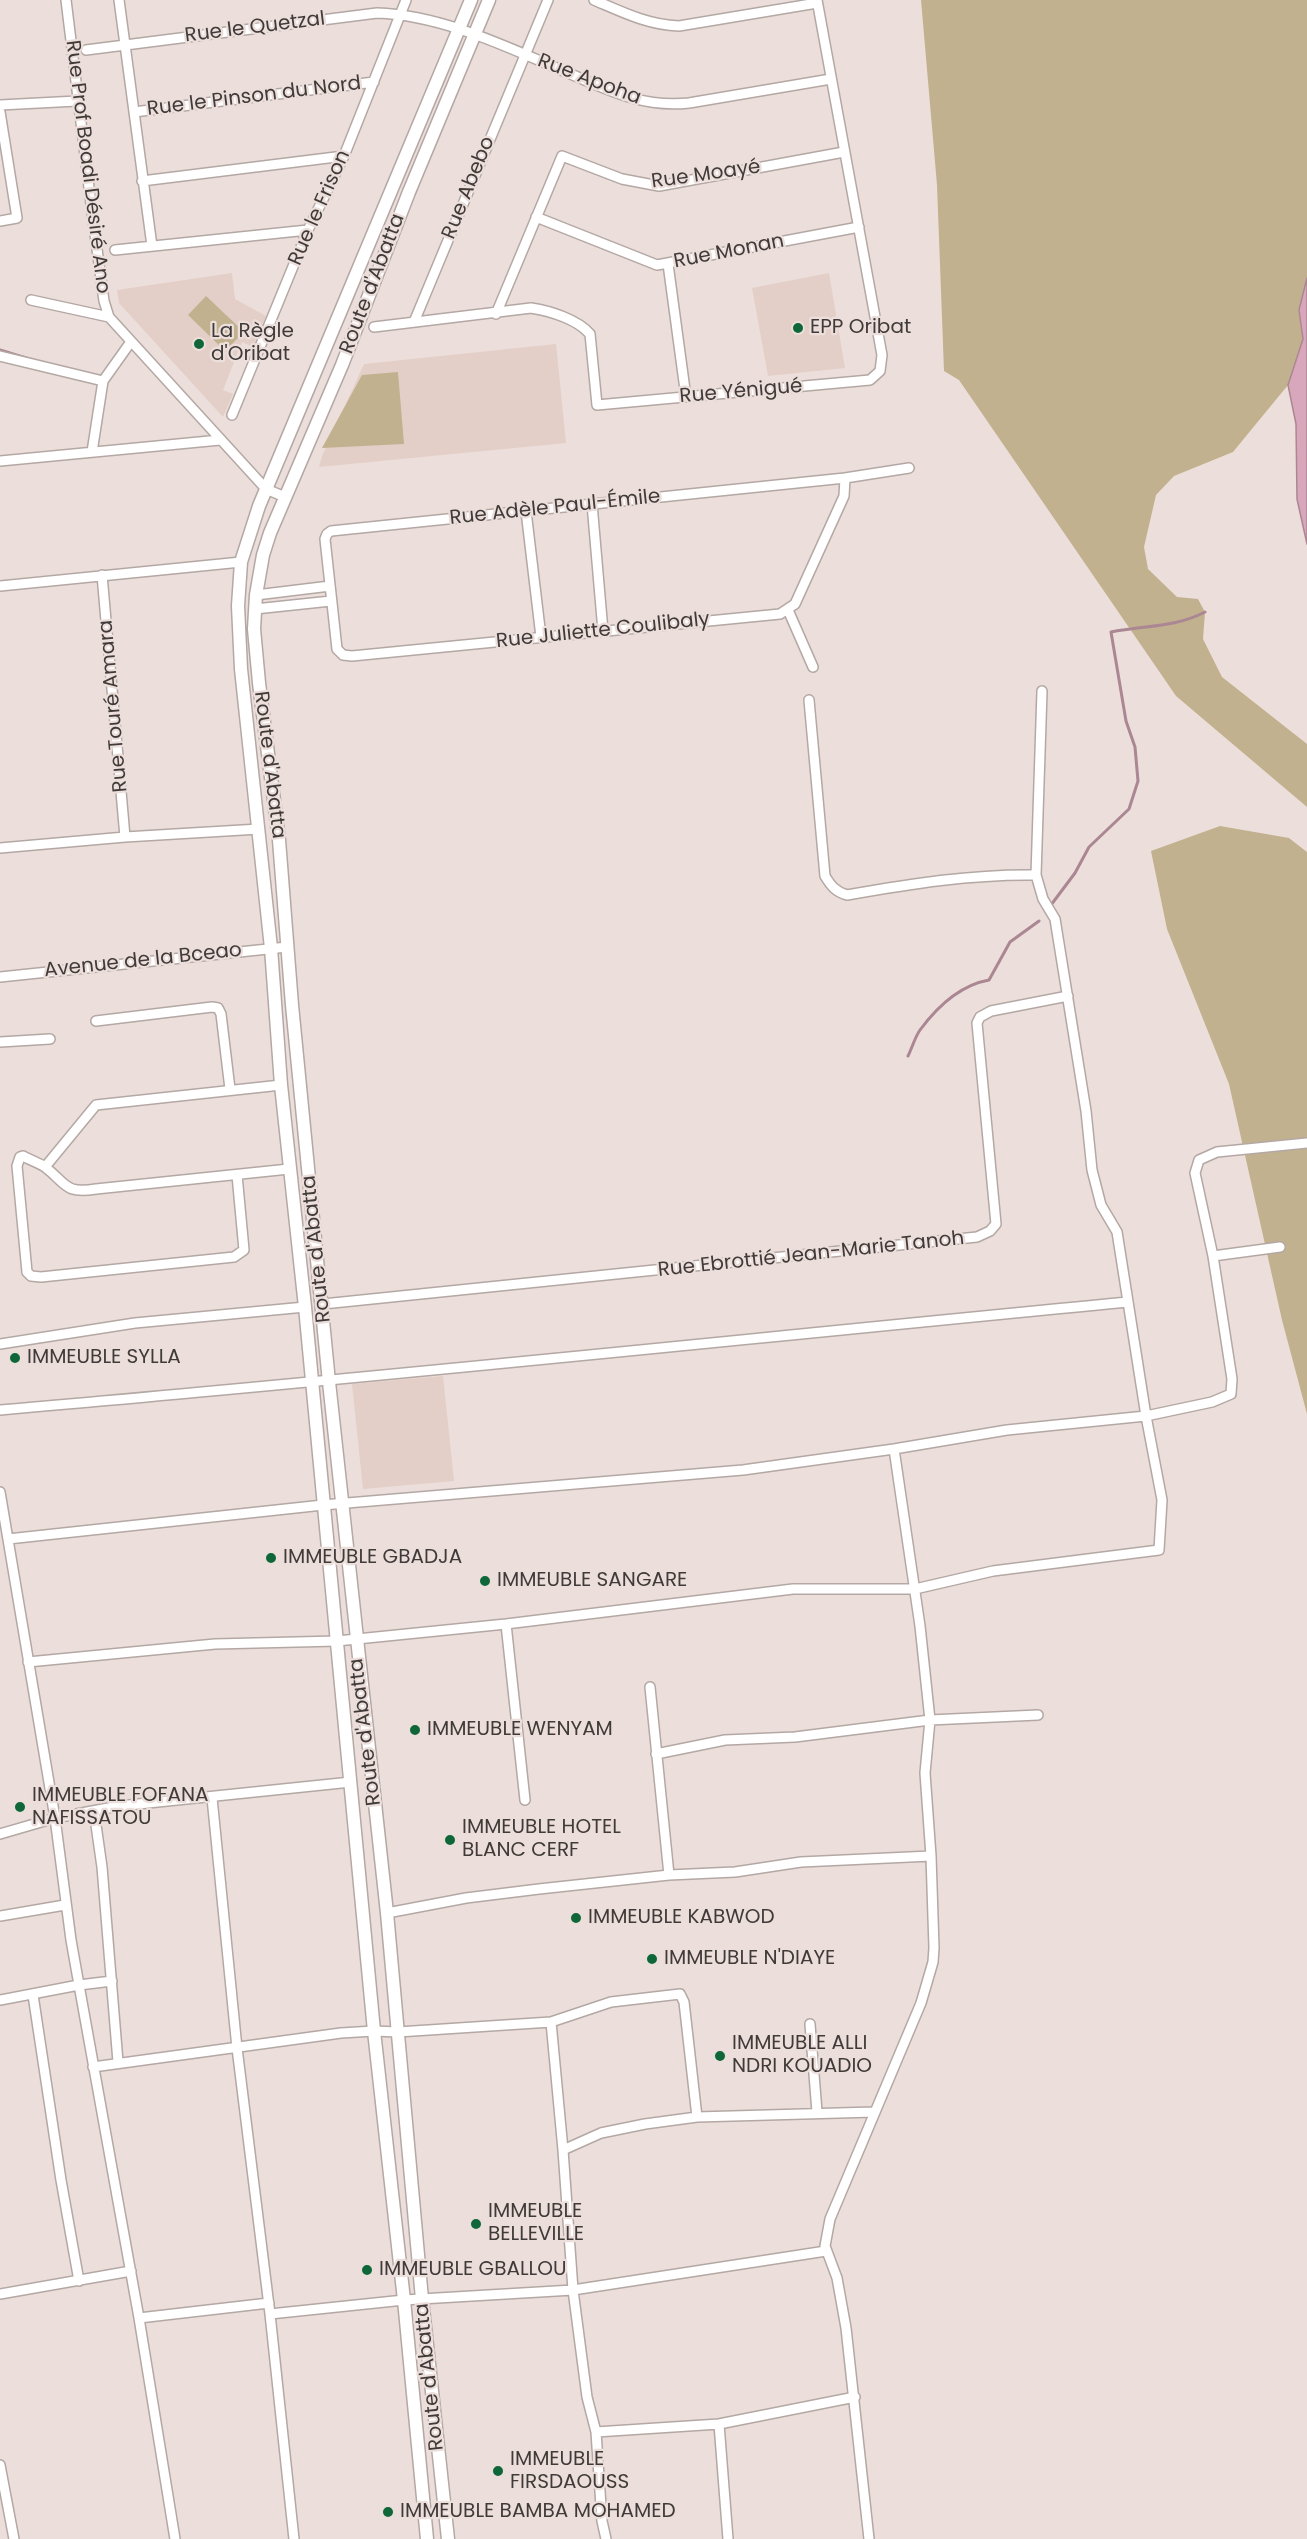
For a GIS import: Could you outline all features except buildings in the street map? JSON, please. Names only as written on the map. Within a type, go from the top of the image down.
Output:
[{"type":"street","name":"Rue Prof Boadi Désiré Ano","points":[[66,0],[103,290],[109,317],[130,343],[266,489]]},
{"type":"street","points":[[119,0],[152,246]]},
{"type":"street","name":"Rue le Frison","points":[[232,415],[308,230],[344,156],[406,0]]},
{"type":"street","name":"Route d'Abatta","points":[[427,2539],[280,1085],[271,948],[241,669],[238,606],[241,562],[266,489],[471,0]]},
{"type":"street","name":"Route d'Abatta","points":[[448,2539],[422,2299],[387,1913],[355,1639],[329,1382],[286,947],[279,840],[254,629],[262,555],[355,333],[409,192],[489,0]]},
{"type":"street","name":"Rue Abebo","points":[[414,322],[548,0]]},
{"type":"street","points":[[594,0],[639,19],[660,25],[679,26],[817,2]]},
{"type":"street","name":"Rue Yénigué","points":[[374,327],[531,308],[545,310],[585,327],[590,334],[597,405],[870,380],[880,370],[882,355],[817,2]]},
{"type":"street","name":"Rue le Quetzal","points":[[86,50],[377,13],[400,14],[459,30]]},
{"type":"street","name":"Rue Apoha","points":[[459,30],[524,54],[617,94],[667,106],[831,79]]},
{"type":"street","name":"Rue le Pinson du Nord","points":[[134,112],[374,82]]},
{"type":"street","points":[[0,105],[78,101]]},
{"type":"street","points":[[0,112],[17,218],[0,221]]},
{"type":"street","name":"Rue Moayé","points":[[496,314],[562,156],[622,179],[659,186],[844,152]]},
{"type":"street","points":[[142,181],[344,156]]},
{"type":"street","name":"Rue Monan","points":[[536,217],[657,265],[859,227]]},
{"type":"street","points":[[115,250],[308,230]]},
{"type":"street","points":[[668,264],[686,397]]},
{"type":"street","points":[[31,300],[109,317]]},
{"type":"street","points":[[92,452],[103,381],[130,343]]},
{"type":"street","points":[[0,356],[103,381]]},
{"type":"street","points":[[0,461],[220,440]]},
{"type":"street","name":"Rue Adèle Paul-Émile","points":[[330,586],[325,539],[331,531],[845,478],[909,468]]},
{"type":"street","points":[[813,667],[788,610],[795,604],[843,496],[845,478]]},
{"type":"street","points":[[266,489],[285,497]]},
{"type":"street","points":[[592,504],[603,631]]},
{"type":"street","points":[[526,511],[541,638]]},
{"type":"street","points":[[0,586],[241,562]]},
{"type":"street","name":"Rue Touré Amara","points":[[102,575],[125,837]]},
{"type":"street","points":[[256,595],[330,586]]},
{"type":"street","name":"Rue Juliette Coulibaly","points":[[330,586],[338,649],[343,655],[780,614],[788,610]]},
{"type":"street","points":[[255,609],[332,601]]},
{"type":"street","points":[[28,1662],[215,1644],[337,1641],[506,1624],[794,1589],[915,1588],[993,1571],[1159,1550],[1162,1500],[1146,1416],[1117,1232],[1101,1205],[1092,1170],[1086,1111],[1055,919],[1043,899],[1036,875],[1042,692]]},
{"type":"street","points":[[808,700],[825,876],[839,892],[847,895],[929,881],[992,874],[1036,875]]},
{"type":"street","points":[[0,848],[125,837],[259,829]]},
{"type":"street","name":"Avenue de la Bceao","points":[[0,977],[286,947]]},
{"type":"street","name":"Rue Ebrottié Jean-Marie Tanoh","points":[[323,1304],[977,1237],[990,1231],[996,1224],[977,1023],[980,1017],[992,1011],[1068,996]]},
{"type":"street","points":[[96,1020],[218,1008],[221,1014],[230,1089]]},
{"type":"street","points":[[0,1042],[50,1039]]},
{"type":"street","points":[[45,1167],[96,1105],[280,1085]]},
{"type":"street","points":[[8,1539],[323,1505],[743,1470],[894,1449],[1007,1430],[1146,1416],[1212,1402],[1231,1394],[1232,1379],[1213,1256],[1195,1173],[1199,1160],[1217,1152],[1307,1143]]},
{"type":"street","points":[[237,1175],[243,1250],[241,1254],[234,1257],[41,1277],[31,1276],[27,1272],[17,1162],[23,1156],[45,1167],[64,1186],[81,1192],[289,1169]]},
{"type":"street","points":[[1213,1256],[1280,1247]]},
{"type":"street","points":[[0,1410],[311,1384],[640,1349],[1128,1302]]},
{"type":"street","points":[[0,1344],[135,1323],[304,1306]]},
{"type":"street","points":[[869,2539],[855,2397],[837,2278],[826,2251],[830,2219],[921,2002],[933,1962],[931,1856],[925,1773],[930,1720],[915,1588],[894,1449]]},
{"type":"street","points":[[0,1492],[54,1818],[65,1905],[139,2318],[175,2539]]},
{"type":"street","points":[[0,1556],[10,1555]]},
{"type":"street","points":[[506,1624],[525,1800]]},
{"type":"street","points":[[650,1687],[669,1875]]},
{"type":"street","points":[[656,1754],[725,1740],[795,1737],[930,1720],[1038,1715]]},
{"type":"street","points":[[0,1834],[54,1818],[94,1810],[351,1782]]},
{"type":"street","points":[[212,1798],[237,2048],[269,2303],[294,2539]]},
{"type":"street","points":[[94,1810],[102,1867],[118,2062]]},
{"type":"street","points":[[387,1913],[466,1898],[669,1875],[735,1872],[801,1862],[931,1856]]},
{"type":"street","points":[[0,1916],[65,1905]]},
{"type":"street","points":[[0,2000],[112,1981]]},
{"type":"street","points":[[93,2067],[341,2033],[398,2032],[550,2022],[611,2002],[680,1994],[684,2002],[697,2117]]},
{"type":"street","points":[[33,1995],[79,2281]]},
{"type":"street","points":[[550,2022],[563,2150],[573,2290],[587,2397],[596,2432],[602,2522],[606,2539]]},
{"type":"street","points":[[810,2024],[817,2112]]},
{"type":"street","points":[[563,2150],[614,2129],[697,2117],[874,2112]]},
{"type":"street","points":[[270,2314],[404,2300],[573,2290],[826,2251]]},
{"type":"street","points":[[0,2294],[130,2271]]},
{"type":"street","points":[[139,2318],[269,2303]]},
{"type":"street","points":[[596,2432],[719,2424],[855,2397]]},
{"type":"street","points":[[719,2424],[728,2539]]},
{"type":"street","points":[[0,2465],[14,2539]]},
{"type":"shaded area","points":[[921,0],[1307,0],[1307,278],[1299,310],[1303,339],[1288,385],[1233,452],[1174,476],[1156,495],[1144,547],[1148,569],[1177,597],[1198,599],[1205,612],[1203,639],[1222,677],[1307,744],[1307,807],[1176,696],[959,380],[944,371],[937,185]]},
{"type":"shaded area","name":"La Règle d'Oribat","points":[[232,273],[235,299],[266,316],[253,347],[242,342],[223,390],[233,394],[223,417],[119,303],[117,290]]},
{"type":"shaded area","name":"EPP Oribat","points":[[829,273],[845,368],[768,376],[752,288]]},
{"type":"shaded area","points":[[1307,278],[1307,544],[1297,499],[1296,424],[1288,385],[1303,339],[1299,310]]},
{"type":"shaded area","points":[[206,296],[244,332],[225,351],[188,315]]},
{"type":"shaded area","points":[[556,344],[566,443],[319,467],[364,364]]},
{"type":"shaded area","points":[[398,372],[404,444],[322,448],[362,375]]},
{"type":"shaded area","points":[[1220,826],[1289,838],[1307,852],[1307,1414],[1282,1320],[1229,1084],[1167,929],[1151,851]]},
{"type":"shaded area","points":[[443,1376],[454,1481],[363,1489],[352,1384]]},
{"type":"waterway","points":[[0,350],[36,361]]},
{"type":"waterway","points":[[1051,905],[1075,873],[1089,847],[1129,809],[1138,781],[1135,747],[1126,721],[1111,632],[1171,624],[1205,612]]},
{"type":"waterway","points":[[908,1056],[918,1033],[934,1013],[959,992],[989,980],[1010,942],[1039,921]]},
{"type":"place","name":"EPP Oribat","points":[[798,328]]},
{"type":"place","name":"La Règle d'Oribat","points":[[199,344]]},
{"type":"place","name":"IMMEUBLE SYLLA","points":[[15,1358]]},
{"type":"place","name":"IMMEUBLE GBADJA","points":[[271,1558]]},
{"type":"place","name":"IMMEUBLE SANGARE","points":[[485,1581]]},
{"type":"place","name":"IMMEUBLE WENYAM","points":[[415,1730]]},
{"type":"place","name":"IMMEUBLE FOFANA NAFISSATOU","points":[[20,1807]]},
{"type":"place","name":"IMMEUBLE HOTEL BLANC CERF","points":[[450,1840]]},
{"type":"place","name":"IMMEUBLE KABWOD","points":[[576,1918]]},
{"type":"place","name":"IMMEUBLE N'DIAYE","points":[[652,1959]]},
{"type":"place","name":"IMMEUBLE ALLI NDRI KOUADIO","points":[[720,2056]]},
{"type":"place","name":"IMMEUBLE BELLEVILLE","points":[[476,2224]]},
{"type":"place","name":"IMMEUBLE GBALLOU","points":[[367,2270]]},
{"type":"place","name":"IMMEUBLE FIRSDAOUSS","points":[[498,2471]]},
{"type":"place","name":"IMMEUBLE BAMBA MOHAMED","points":[[388,2512]]}]
